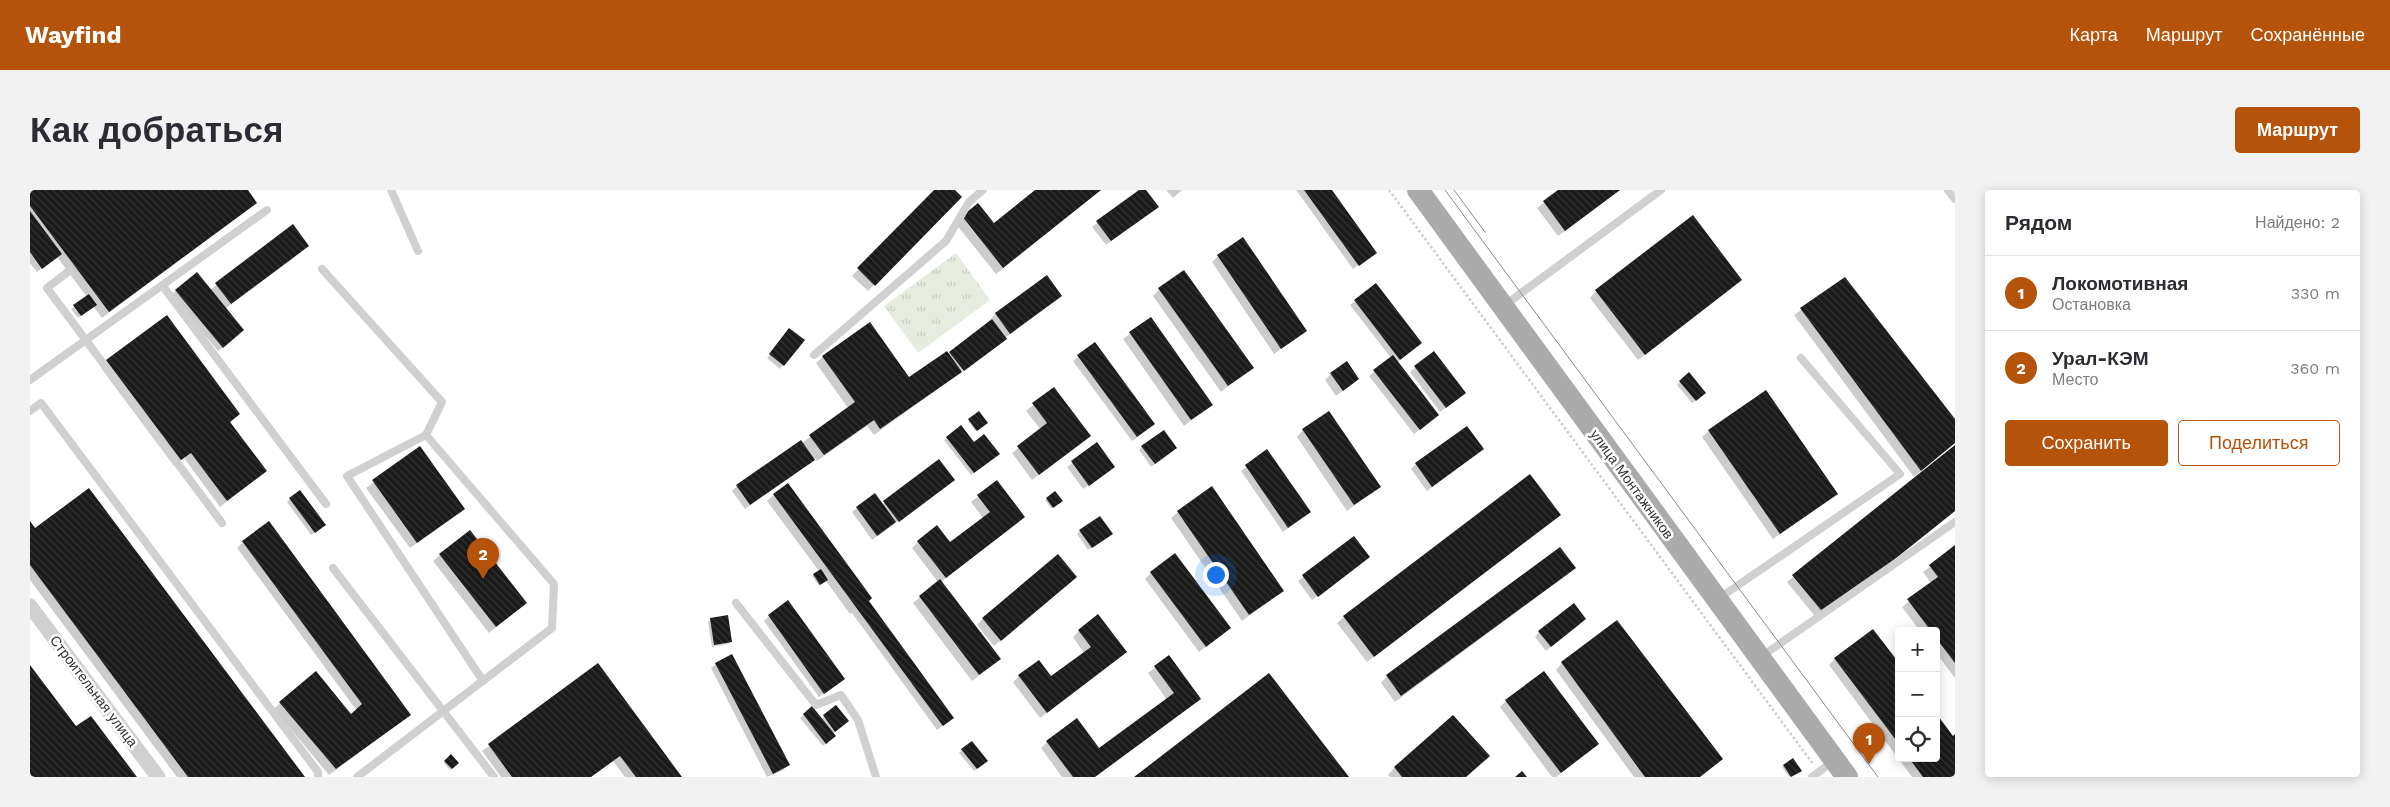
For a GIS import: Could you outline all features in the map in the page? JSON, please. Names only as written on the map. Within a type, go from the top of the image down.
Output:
[{"type":"main road","name":"улица Монтажников","points":[[1418,190],[1759,658],[1833,770]]},
{"type":"street","name":"Строительная улица","points":[[30,606],[158,777]]},
{"type":"lane","points":[[391,190],[418,251]]},
{"type":"lane","points":[[814,354],[946,241],[969,202],[983,190]]},
{"type":"lane","points":[[1503,306],[1661,190]]},
{"type":"lane","points":[[1948,190],[1955,199]]},
{"type":"lane","points":[[30,380],[267,210]]},
{"type":"lane","points":[[322,269],[442,402],[426,435],[347,476],[483,681]]},
{"type":"lane","points":[[69,271],[46,288],[222,522]]},
{"type":"lane","points":[[162,285],[326,504]]},
{"type":"lane","points":[[1717,600],[1900,474],[1801,358]]},
{"type":"lane","points":[[30,411],[42,403],[318,772],[318,777]]},
{"type":"lane","points":[[357,777],[552,628],[554,584],[426,435]]},
{"type":"lane","points":[[1759,658],[1955,522]]},
{"type":"lane","points":[[334,568],[494,777]]},
{"type":"lane","points":[[736,603],[816,704],[841,695],[858,720],[876,777]]},
{"type":"lane","points":[[1812,777],[1833,770]]},
{"type":"path","points":[[1389,190],[1833,770]]},
{"type":"green space","points":[[956,253],[990,300],[918,353],[884,306]]},
{"type":"building","points":[[30,190],[248,190],[257,203],[109,312],[30,206]]},
{"type":"building","points":[[934,190],[955,190],[962,197],[875,286],[857,268]]},
{"type":"building","points":[[1035,190],[1101,190],[1003,268],[962,216],[978,203],[994,223]]},
{"type":"building","points":[[1139,190],[1146,190],[1159,207],[1111,241],[1096,221]]},
{"type":"building","points":[[1304,190],[1332,190],[1377,253],[1359,266]]},
{"type":"building","points":[[1558,190],[1620,190],[1565,231],[1543,201]]},
{"type":"building","points":[[30,211],[62,254],[42,269],[30,252]]},
{"type":"building","points":[[1693,215],[1742,280],[1645,355],[1595,290]]},
{"type":"building","points":[[293,224],[309,246],[231,304],[215,283]]},
{"type":"building","points":[[1243,237],[1307,331],[1281,349],[1217,255]]},
{"type":"building","points":[[1184,270],[1254,368],[1228,386],[1158,288]]},
{"type":"building","points":[[197,272],[244,330],[223,348],[175,290]]},
{"type":"building","points":[[1047,275],[1062,296],[1010,334],[995,313]]},
{"type":"building","points":[[1845,277],[1955,419],[1955,443],[1921,471],[1800,308]]},
{"type":"building","points":[[1376,283],[1422,343],[1400,360],[1354,300]]},
{"type":"building","points":[[89,294],[97,305],[81,316],[73,305]]},
{"type":"building","points":[[167,315],[240,414],[230,422],[267,471],[227,501],[191,453],[181,460],[106,360]]},
{"type":"building","points":[[1151,317],[1213,405],[1191,420],[1129,332]]},
{"type":"building","points":[[992,319],[1007,339],[964,371],[949,352]]},
{"type":"building","points":[[870,322],[909,377],[947,351],[962,372],[880,429],[874,420],[824,455],[809,435],[855,402],[822,356]]},
{"type":"building","points":[[789,328],[805,340],[784,366],[769,354]]},
{"type":"building","points":[[1095,342],[1155,424],[1137,437],[1077,355]]},
{"type":"building","points":[[1434,351],[1466,393],[1446,408],[1414,366]]},
{"type":"building","points":[[1393,355],[1439,415],[1420,430],[1373,370]]},
{"type":"building","points":[[1347,361],[1359,379],[1343,391],[1330,373]]},
{"type":"building","points":[[1689,372],[1706,393],[1696,401],[1679,381]]},
{"type":"building","points":[[1054,387],[1091,436],[1039,475],[1017,446],[1047,423],[1032,403]]},
{"type":"building","points":[[1766,390],[1838,494],[1780,534],[1708,430]]},
{"type":"building","points":[[979,411],[988,423],[977,431],[968,419]]},
{"type":"building","points":[[1329,411],[1381,487],[1354,505],[1302,429]]},
{"type":"building","points":[[961,425],[974,442],[984,434],[1000,454],[974,473],[946,437]]},
{"type":"building","points":[[1467,426],[1484,449],[1432,487],[1415,463]]},
{"type":"building","points":[[1164,430],[1177,448],[1155,464],[1141,446]]},
{"type":"building","points":[[801,440],[815,460],[750,505],[736,485]]},
{"type":"building","points":[[1097,442],[1115,467],[1089,486],[1071,461]]},
{"type":"building","points":[[1955,445],[1955,511],[1825,615],[1792,575]]},
{"type":"building","points":[[420,446],[465,509],[417,543],[372,480]]},
{"type":"building","points":[[1267,449],[1311,512],[1288,528],[1245,465]]},
{"type":"building","points":[[939,459],[955,480],[899,522],[883,501]]},
{"type":"building","points":[[1530,474],[1561,515],[1374,657],[1343,616]]},
{"type":"building","points":[[997,480],[1025,517],[946,578],[917,541],[937,525],[950,542],[990,512],[977,495]]},
{"type":"building","points":[[788,483],[872,598],[869,601],[954,718],[943,726],[773,494]]},
{"type":"building","points":[[1212,486],[1284,591],[1249,615],[1177,511]]},
{"type":"building","points":[[89,488],[305,777],[188,777],[30,565],[30,521],[35,528]]},
{"type":"building","points":[[300,490],[326,525],[315,533],[289,498]]},
{"type":"building","points":[[1055,491],[1063,501],[1053,508],[1046,498]]},
{"type":"building","points":[[875,493],[896,522],[877,536],[856,507]]},
{"type":"building","points":[[1100,516],[1113,534],[1092,548],[1079,530]]},
{"type":"building","points":[[269,521],[411,715],[336,769],[279,702],[316,671],[351,714],[362,704],[242,541]]},
{"type":"building","points":[[470,530],[527,603],[496,627],[439,554]]},
{"type":"building","points":[[1354,536],[1370,557],[1318,597],[1302,575]]},
{"type":"building","points":[[1955,545],[1955,663],[1940,643],[1940,627],[1928,627],[1907,599],[1938,577],[1929,565]]},
{"type":"building","points":[[1560,547],[1576,568],[1401,696],[1386,675]]},
{"type":"building","points":[[1175,553],[1231,628],[1206,647],[1150,572]]},
{"type":"building","points":[[1058,554],[1077,577],[1001,641],[982,618]]},
{"type":"building","points":[[821,569],[828,580],[820,585],[813,574]]},
{"type":"building","points":[[940,579],[1001,659],[979,675],[919,596]]},
{"type":"building","points":[[788,600],[845,679],[824,694],[768,615]]},
{"type":"building","points":[[1574,603],[1586,619],[1551,647],[1538,631]]},
{"type":"building","points":[[1098,614],[1127,652],[1047,713],[1018,675],[1039,660],[1051,676],[1091,647],[1078,630]]},
{"type":"building","points":[[728,615],[732,642],[714,645],[710,618]]},
{"type":"building","points":[[1617,620],[1723,759],[1700,777],[1645,777],[1561,662]]},
{"type":"building","points":[[1873,629],[1895,658],[1895,739],[1834,658]]},
{"type":"building","points":[[732,654],[790,765],[773,774],[715,663]]},
{"type":"building","points":[[1169,655],[1201,699],[1095,777],[1073,777],[1046,741],[1077,718],[1099,748],[1174,693],[1154,666]]},
{"type":"building","points":[[598,663],[682,777],[636,777],[620,756],[591,777],[512,777],[488,744]]},
{"type":"building","points":[[30,665],[76,726],[91,716],[137,777],[30,777]]},
{"type":"building","points":[[1544,671],[1599,744],[1561,773],[1505,700]]},
{"type":"building","points":[[1269,673],[1349,777],[1134,777]]},
{"type":"building","points":[[836,705],[849,721],[835,732],[823,715]]},
{"type":"building","points":[[812,706],[836,736],[826,744],[803,714]]},
{"type":"building","points":[[1453,715],[1490,756],[1466,777],[1402,777],[1394,767]]},
{"type":"building","points":[[1940,718],[1953,736],[1955,734],[1955,777],[1923,777],[1912,762],[1940,762]]},
{"type":"building","points":[[972,741],[988,761],[977,769],[961,749]]},
{"type":"building","points":[[451,754],[459,763],[452,769],[444,761]]},
{"type":"building","points":[[1793,758],[1802,771],[1791,777],[1783,765]]},
{"type":"building","points":[[1522,771],[1527,777],[1515,777]]},
{"type":"tram line","points":[[1445,190],[1878,777]]},
{"type":"tram line","points":[[1454,190],[1485,232]]},
{"type":"place","name":"Урал-КЭМ","points":[[483,579]]},
{"type":"place","name":"Локомотивная","points":[[1869,764]]}]
